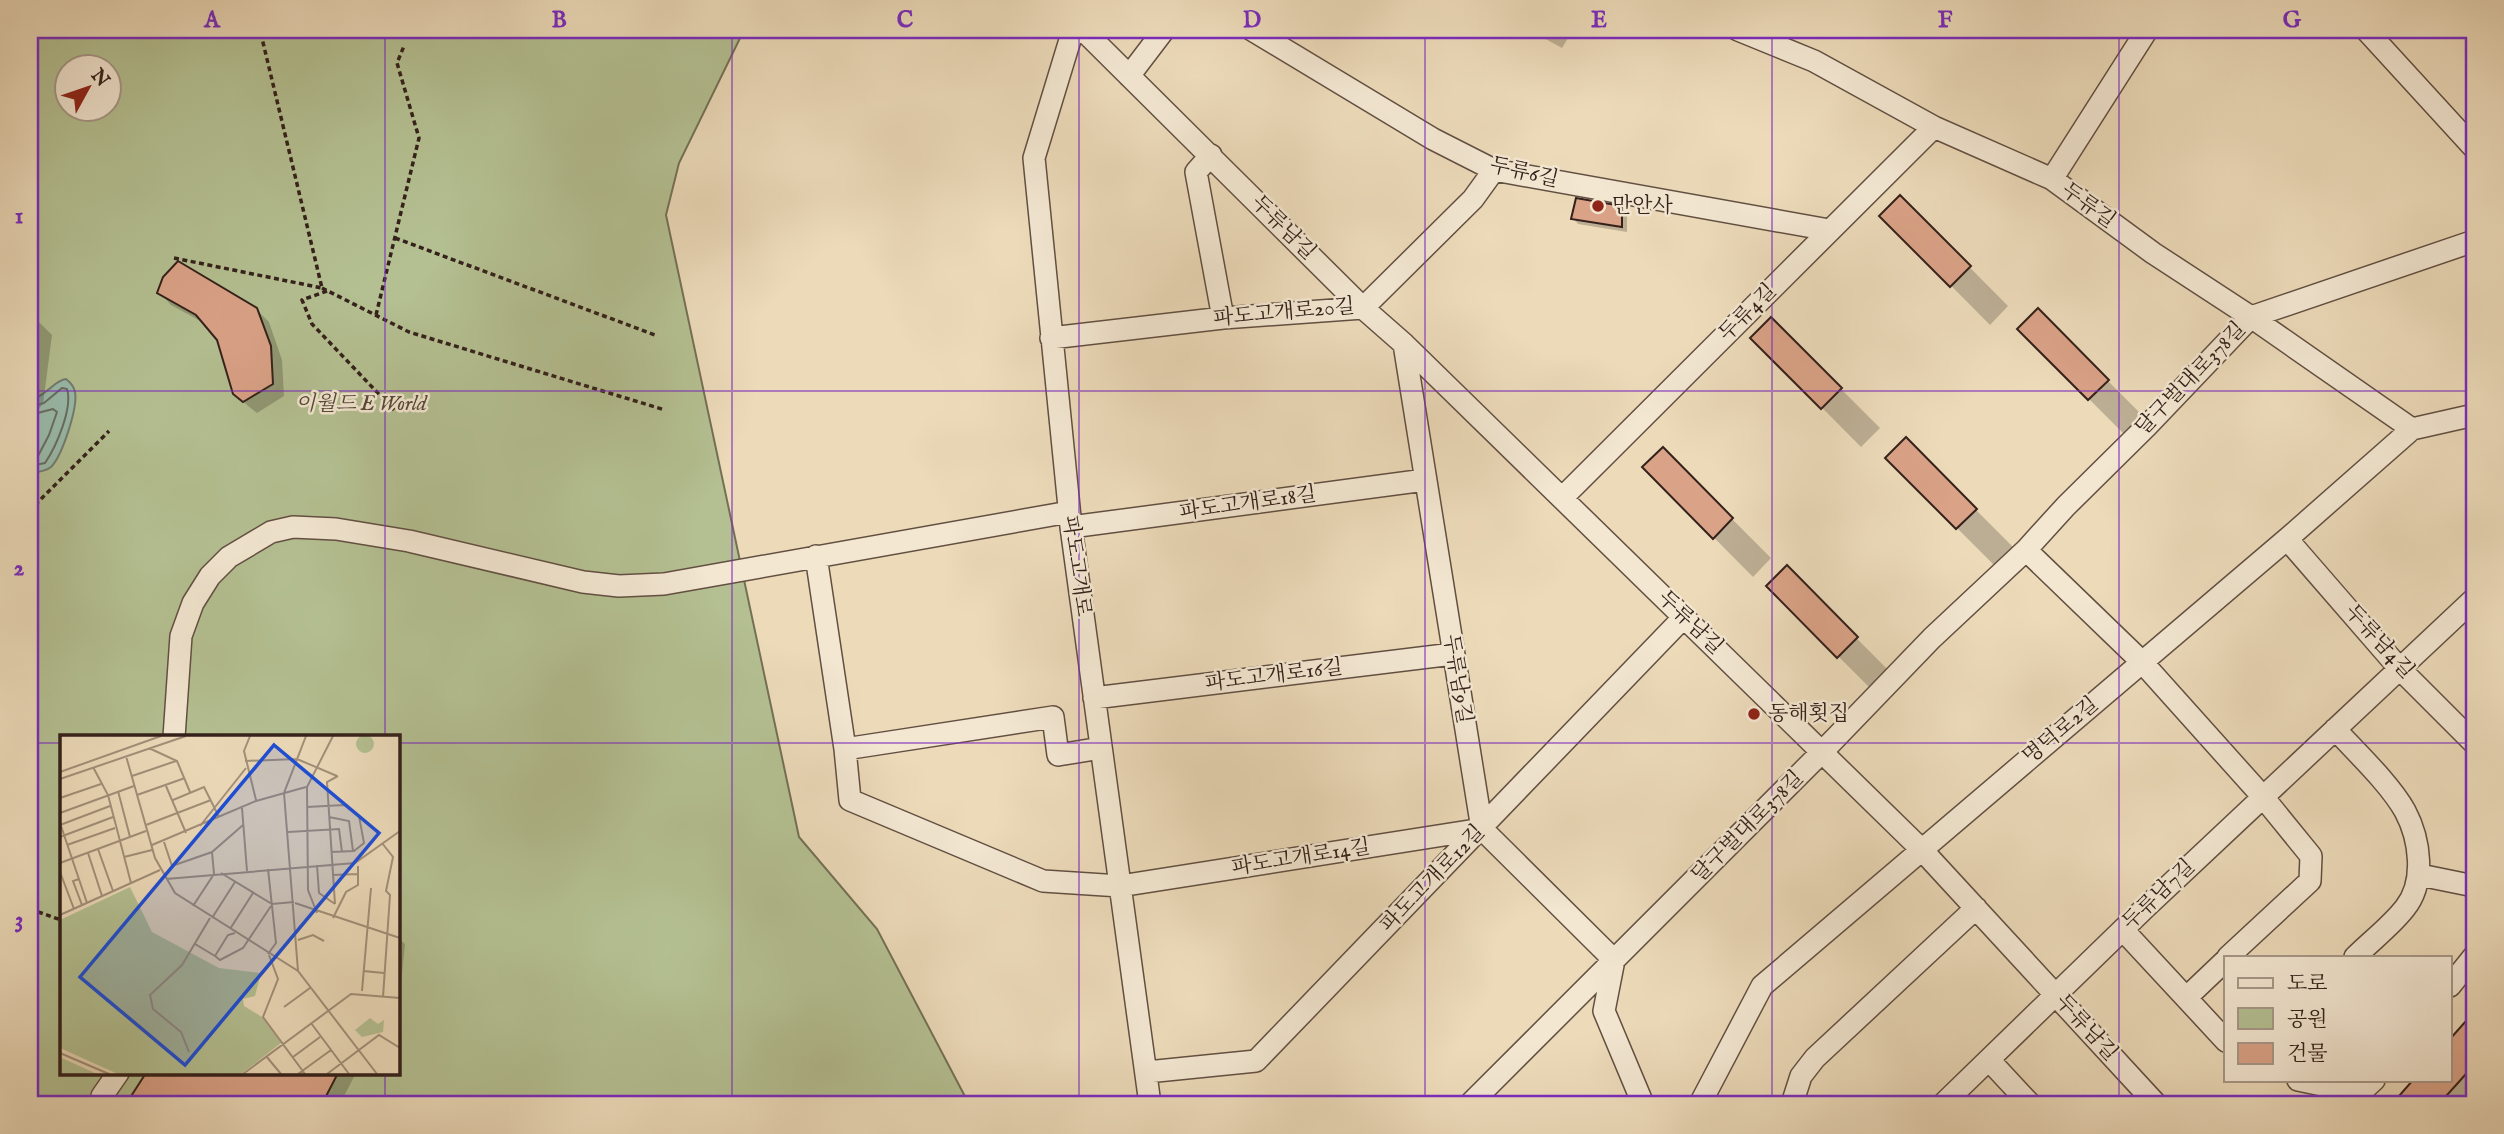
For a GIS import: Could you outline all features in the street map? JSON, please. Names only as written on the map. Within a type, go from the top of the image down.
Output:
[{"type":"street","name":"파도고개로","points":[[1073,30],[1034,158],[1070,520],[1148,1087]]},
{"type":"street","name":"두류남길","points":[[1083,30],[1363,308],[1405,344],[1922,850],[2156,1104]]},
{"type":"street","points":[[1129,76],[1164,30]]},
{"type":"street","name":"두류6길","points":[[1252,30],[1433,139],[1494,170],[1829,230]]},
{"type":"street","points":[[2052,179],[2147,30]]},
{"type":"street","points":[[2367,30],[2474,148]]},
{"type":"street","name":"두류길","points":[[1748,32],[1814,61],[1934,127],[2052,179],[2153,253],[2251,317],[2412,429]]},
{"type":"street","name":"두류4길","points":[[1562,498],[1934,127]]},
{"type":"street","points":[[1211,155],[1196,172],[1223,318]]},
{"type":"street","name":"파도고개로20길","points":[[1051,338],[1223,318],[1363,308],[1473,199],[1494,170]]},
{"type":"street","name":"달구벌대로378길","points":[[1471,1104],[1932,638],[2026,550],[2251,317],[2474,241]]},
{"type":"street","name":"두류남9길","points":[[1405,344],[1482,829]]},
{"type":"street","name":"명덕로2길","points":[[1700,1104],[1762,986],[2287,539],[2412,429],[2474,415]]},
{"type":"street","name":"파도고개로18길","points":[[174,735],[181,636],[193,603],[210,576],[229,557],[271,532],[293,527],[336,529],[409,541],[583,582],[619,586],[664,584],[816,556],[1070,520],[1425,480]]},
{"type":"street","name":"두류남4길","points":[[2287,539],[2399,668],[2474,743]]},
{"type":"street","points":[[2026,550],[2142,662],[2263,797],[2311,856],[2309,881],[2229,956]]},
{"type":"street","points":[[816,556],[845,748],[1053,717],[1058,755],[1101,748]]},
{"type":"street","name":"두류남7길","points":[[1943,1104],[2474,599]]},
{"type":"street","name":"파도고개로12길","points":[[1148,1087],[1256,1061],[1684,617]]},
{"type":"street","name":"파도고개로16길","points":[[1094,698],[1453,654]]},
{"type":"street","points":[[2335,729],[2395,795],[2406,812],[2416,840],[2420,875],[2406,907],[2356,956]]},
{"type":"street","name":"파도고개로14길","points":[[845,748],[850,800],[1043,881],[1120,886],[1482,829]]},
{"type":"street","points":[[1482,829],[1614,960],[1604,1011],[1643,1104]]},
{"type":"street","points":[[2420,875],[2474,886]]},
{"type":"street","points":[[1792,1104],[1801,1076],[1815,1058],[1976,908]]},
{"type":"street","points":[[2123,930],[2224,1039]]},
{"type":"street","points":[[2452,984],[2474,956]]},
{"type":"street","points":[[2186,998],[2224,961]]},
{"type":"street","points":[[1989,1060],[2030,1104]]},
{"type":"street","points":[[102,1096],[117,1074]]},
{"type":"street","points":[[2308,1082],[2360,1093],[2372,1082]]},
{"type":"street","points":[[1136,1104],[1148,1087]]},
{"type":"path","points":[[260,30],[322,288]]},
{"type":"path","points":[[376,315],[419,138],[397,63],[404,46]]},
{"type":"path","points":[[395,238],[655,335]]},
{"type":"path","points":[[174,258],[322,288],[409,332],[665,410]]},
{"type":"path","points":[[327,291],[302,300],[312,324],[394,410]]},
{"type":"path","points":[[30,520],[30,510],[109,431]]},
{"type":"path","points":[[30,909],[60,920]]},
{"type":"green space","name":"이월드 E World","points":[[30,30],[744,30],[679,163],[666,215],[799,837],[877,929],[969,1104],[30,1104]]},
{"type":"water","points":[[66,379],[74,388],[75,399],[72,420],[64,443],[51,467],[30,473],[30,400]]},
{"type":"building","points":[[1900,195],[1971,266],[1950,287],[1879,216]]},
{"type":"building","name":"만안사","points":[[1576,198],[1622,206],[1622,227],[1571,219]]},
{"type":"building","points":[[178,261],[257,308],[271,346],[273,384],[243,402],[233,394],[217,340],[196,315],[157,293],[163,277]]},
{"type":"building","points":[[2038,308],[2109,380],[2088,400],[2017,329]]},
{"type":"building","points":[[1771,317],[1842,388],[1821,409],[1750,338]]},
{"type":"building","points":[[1906,437],[1977,509],[1956,529],[1885,458]]},
{"type":"building","points":[[1663,447],[1733,518],[1713,539],[1642,467]]},
{"type":"building","points":[[1787,565],[1858,637],[1837,658],[1766,586]]},
{"type":"building","points":[[2474,1012],[2474,1065],[2439,1104],[2407,1104],[2399,1096],[2411,1082],[2452,1082],[2452,1037]]},
{"type":"building","points":[[145,1074],[337,1074],[322,1104],[126,1104]]},
{"type":"place","name":"만안사","points":[[1598,206]]},
{"type":"place","name":"동해횟집","points":[[1754,714]]}]
